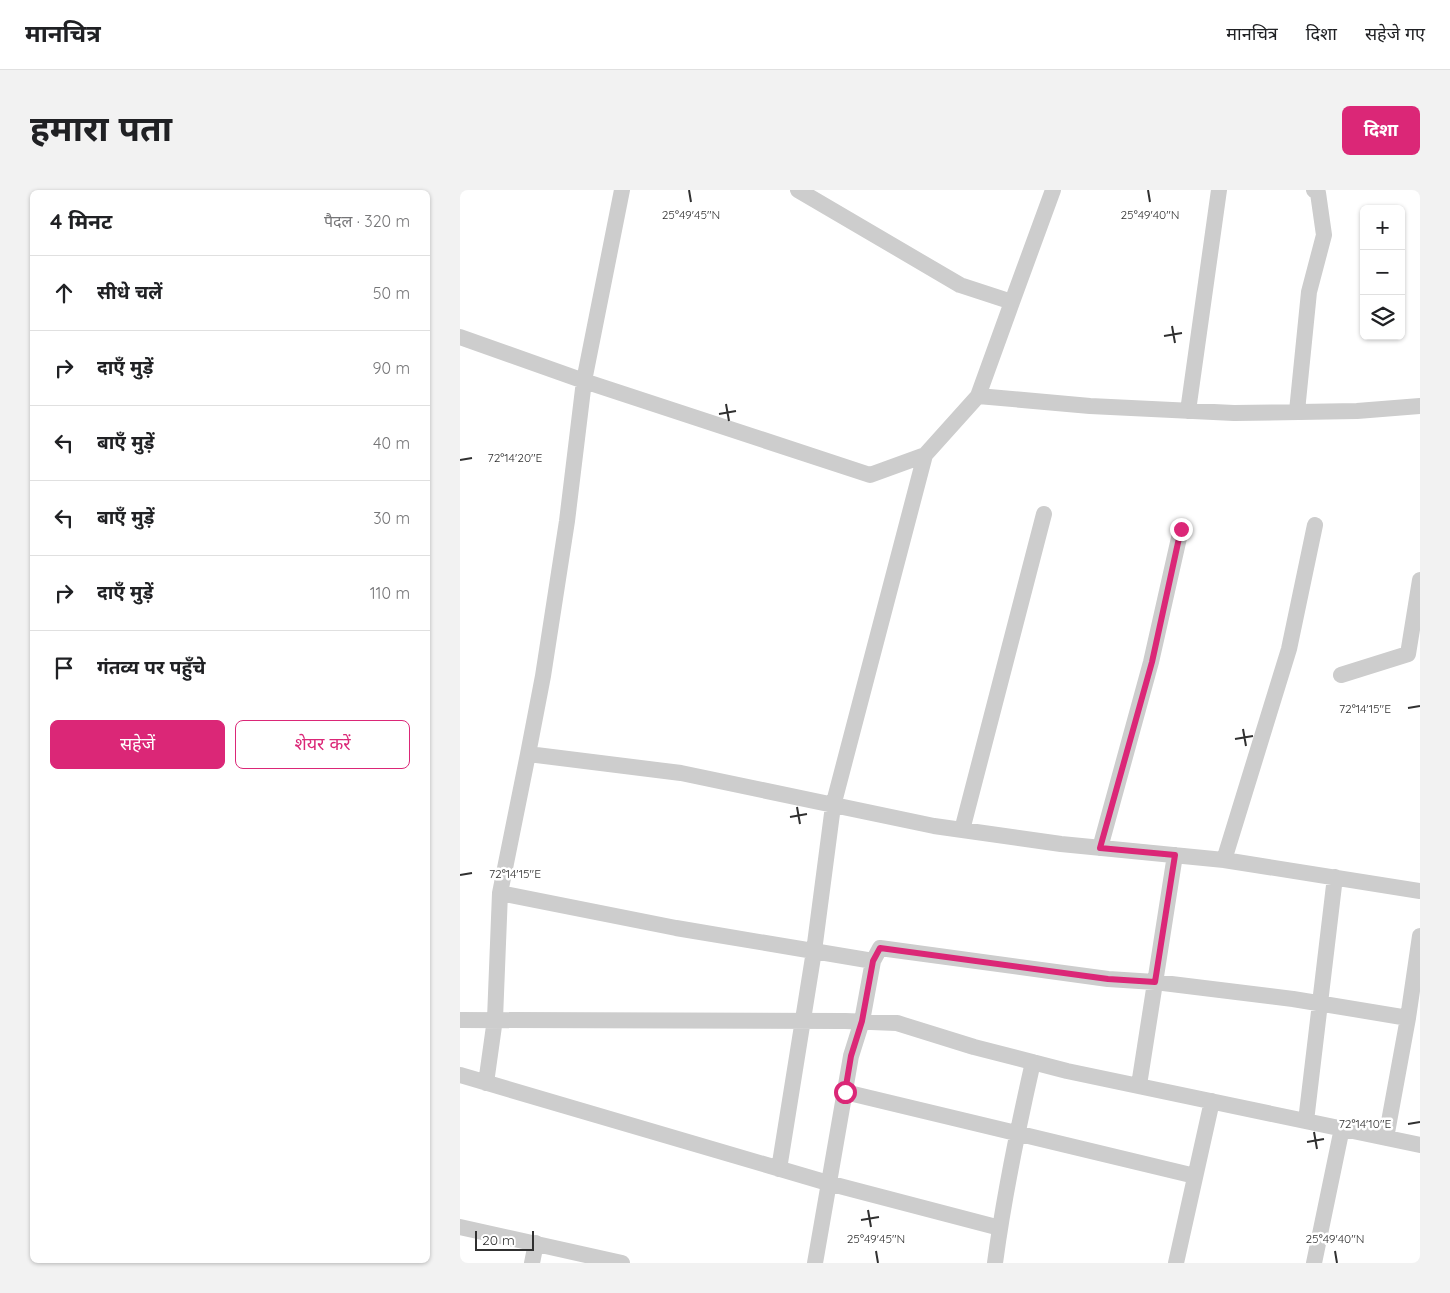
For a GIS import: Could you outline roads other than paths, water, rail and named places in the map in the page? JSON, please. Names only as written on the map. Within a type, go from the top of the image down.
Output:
[{"type":"street","points":[[486,1083],[495,1019],[500,893],[544,676],[567,522],[584,381],[622,190]]},
{"type":"street","points":[[798,190],[960,285],[1012,302]]},
{"type":"street","points":[[779,1169],[804,1021],[833,806],[925,455],[978,396],[1053,190]]},
{"type":"street","points":[[1188,411],[1219,190]]},
{"type":"street","points":[[1297,411],[1309,292],[1324,235],[1318,193],[1314,190]]},
{"type":"street","points":[[460,337],[584,381],[870,475],[925,455]]},
{"type":"street","points":[[978,396],[1090,406],[1234,413],[1358,412],[1420,406]]},
{"type":"street","points":[[962,830],[1044,514]]},
{"type":"street","points":[[1224,860],[1289,649],[1315,525]]},
{"type":"street","points":[[1100,848],[1152,662],[1181,529]]},
{"type":"street","points":[[1342,675],[1408,654],[1420,580]]},
{"type":"street","points":[[528,754],[681,773],[934,826],[1100,848],[1224,860],[1420,891]]},
{"type":"street","points":[[1138,1086],[1175,855]]},
{"type":"street","points":[[1306,1121],[1334,877]]},
{"type":"street","points":[[500,893],[676,928],[873,961]]},
{"type":"street","points":[[1386,1138],[1408,1018],[1420,936]]},
{"type":"street","points":[[815,1263],[851,1056],[862,1021],[873,961],[880,948],[1108,979],[1155,982],[1408,1018]]},
{"type":"street","points":[[460,1020],[862,1021],[897,1023],[974,1047],[1033,1062],[1420,1145]]},
{"type":"street","points":[[995,1263],[1017,1132],[1033,1062]]},
{"type":"street","points":[[460,1076],[828,1183],[1000,1228]]},
{"type":"street","points":[[845,1092],[1195,1176]]},
{"type":"street","points":[[1176,1263],[1212,1101]]},
{"type":"street","points":[[1314,1263],[1342,1128]]},
{"type":"street","points":[[460,1227],[622,1263]]},
{"type":"street","points":[[532,1263],[536,1244]]}]
